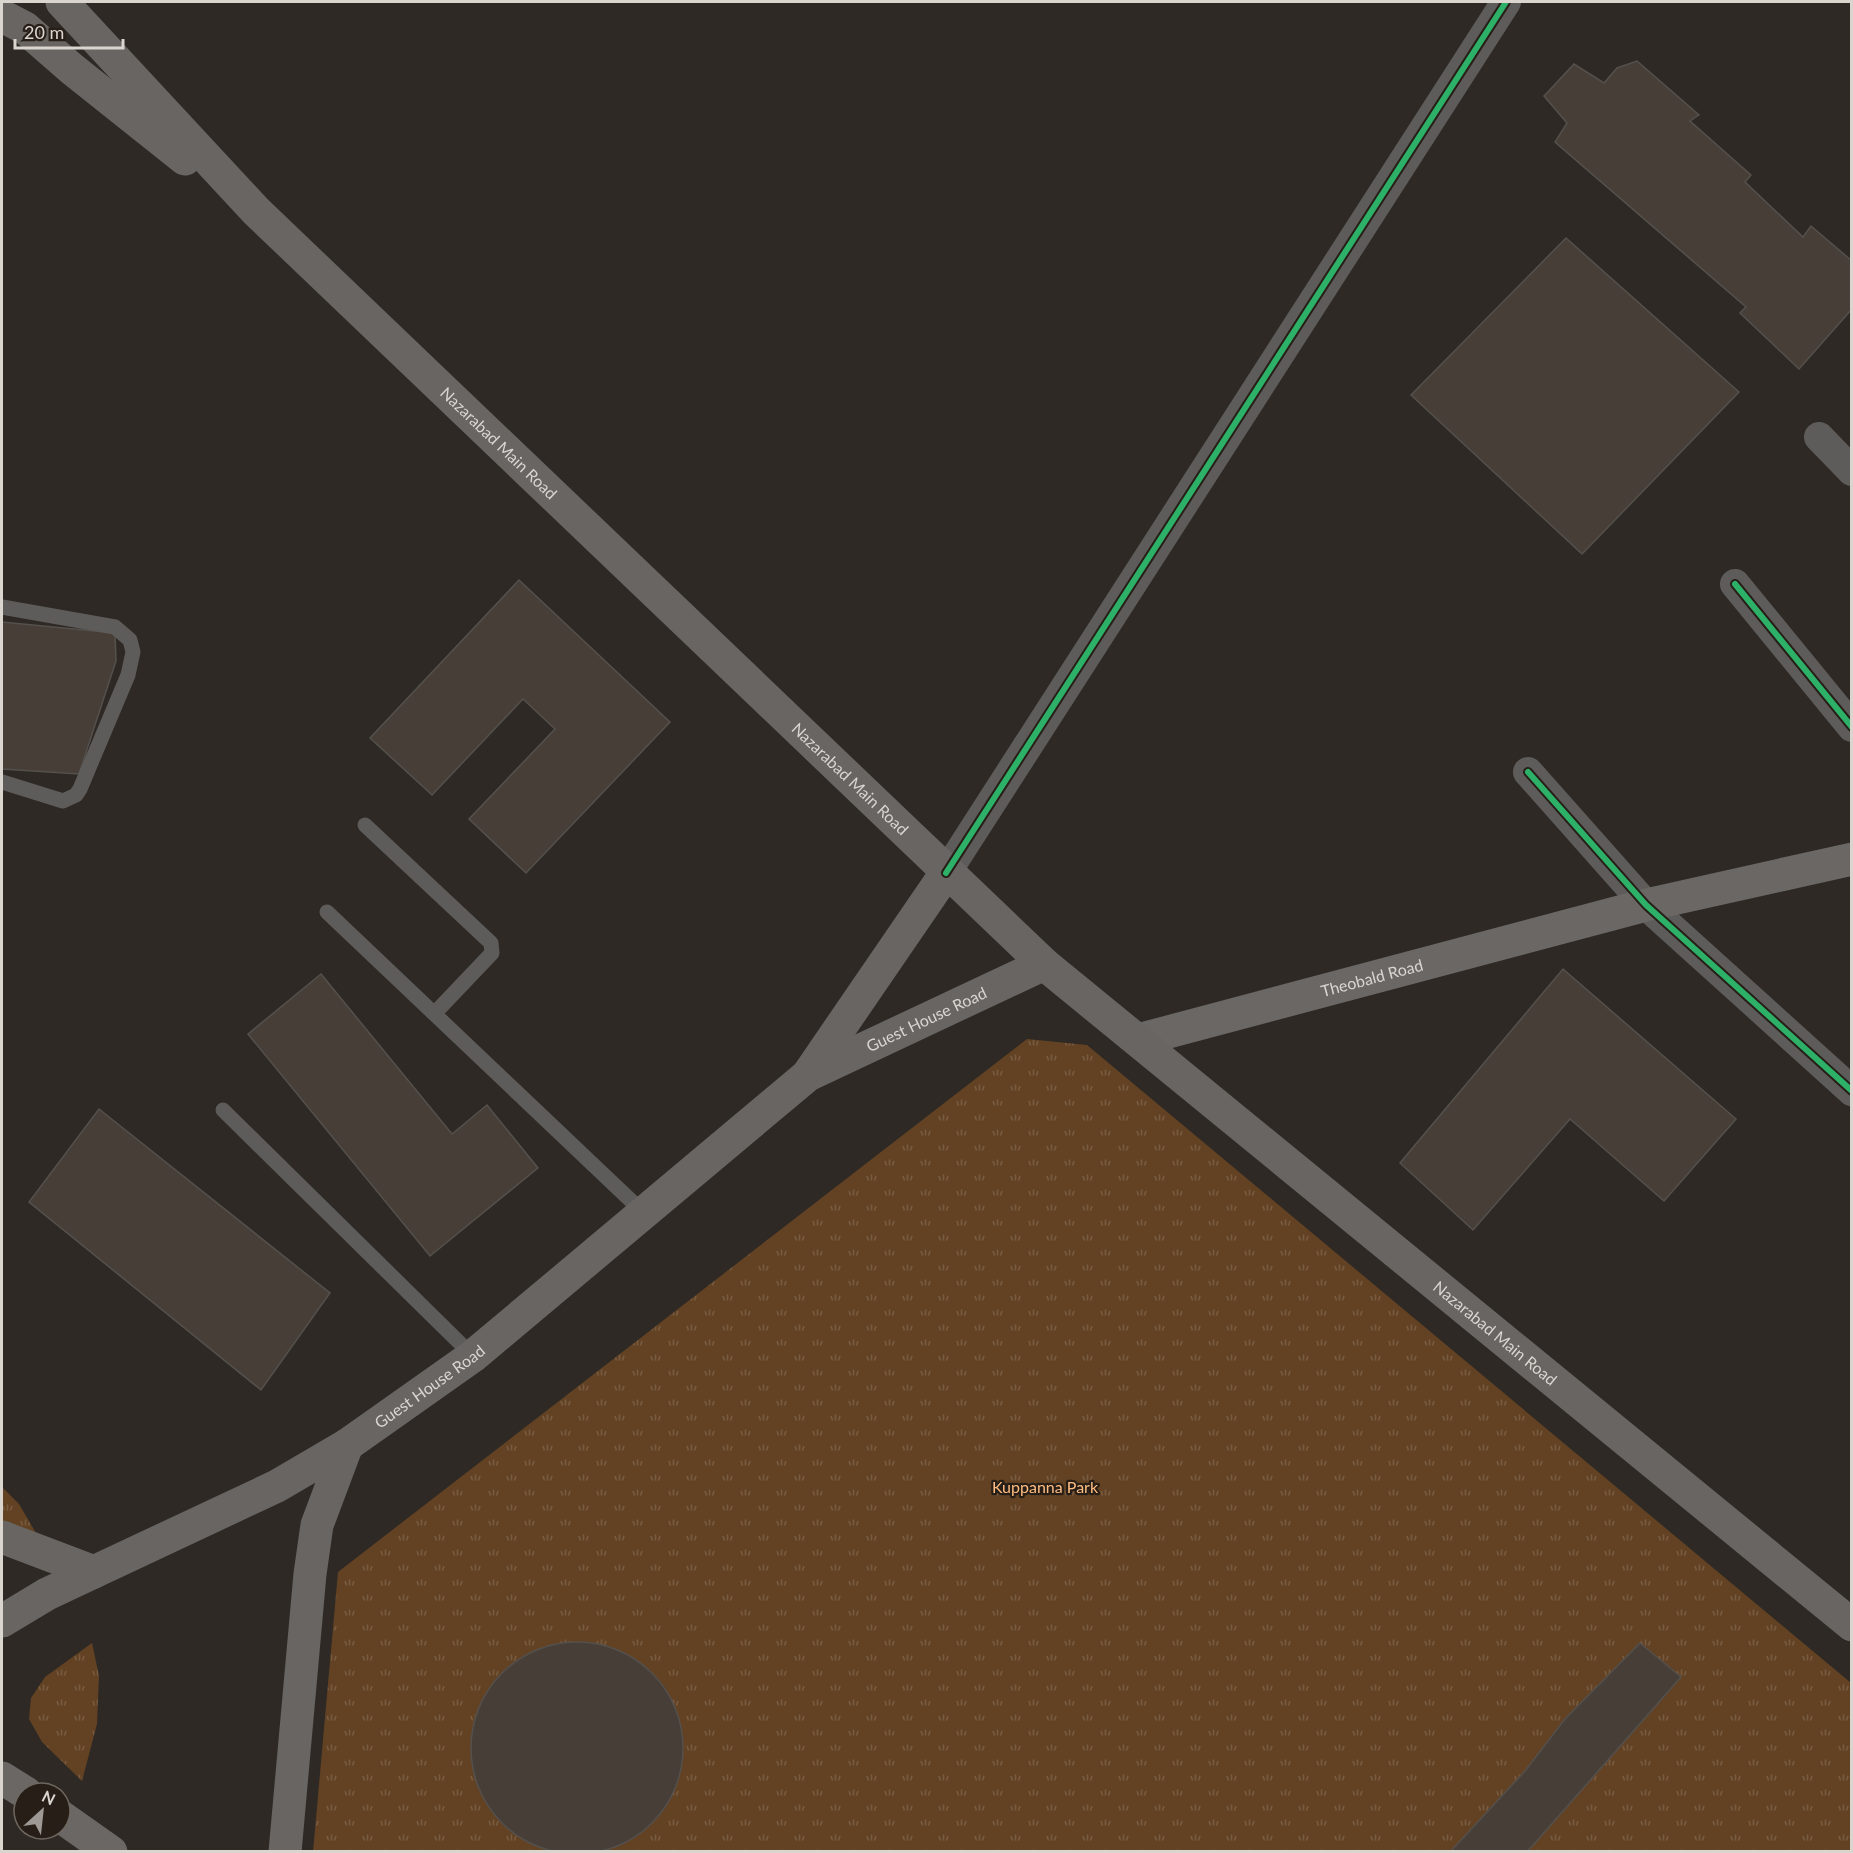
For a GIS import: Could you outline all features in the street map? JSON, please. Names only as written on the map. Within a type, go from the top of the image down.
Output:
[{"type":"main road","name":"Nazarabad Main Road","points":[[62,2],[256,211],[946,873]]},
{"type":"main road","points":[[2,16],[25,28],[72,69],[185,159],[256,211]]},
{"type":"main road","name":"Theobald Road","points":[[1138,1040],[1646,905],[1851,859]]},
{"type":"main road","points":[[946,873],[1044,964],[1138,1040]]},
{"type":"main road","name":"Guest House Road","points":[[808,1075],[946,873]]},
{"type":"main road","name":"Guest House Road","points":[[2,1621],[47,1594],[277,1486],[347,1445],[473,1356],[808,1075],[1044,964]]},
{"type":"main road","name":"Nazarabad Main Road","points":[[1138,1040],[1851,1625]]},
{"type":"main road","points":[[285,1851],[310,1574],[317,1525],[347,1445]]},
{"type":"main road","points":[[2,1537],[94,1572]]},
{"type":"main road","points":[[72,1824],[111,1851]]},
{"type":"street","points":[[946,873],[1506,2]]},
{"type":"street","points":[[1818,437],[1851,471]]},
{"type":"street","points":[[1735,584],[1851,727]]},
{"type":"street","points":[[1528,772],[1646,905],[1851,1091]]},
{"type":"lane","points":[[2,607],[115,627],[130,640],[133,652],[128,675],[76,795],[63,801],[2,782]]},
{"type":"lane","points":[[365,825],[491,943],[493,948],[492,953],[435,1013]]},
{"type":"lane","points":[[327,912],[644,1213]]},
{"type":"lane","points":[[223,1110],[473,1356]]},
{"type":"green space","name":"Kuppanna Park","points":[[1027,1039],[1087,1045],[1851,1683],[1851,1851],[313,1852],[338,1572]]},
{"type":"green space","points":[[2,1487],[19,1504],[40,1540],[2,1543]]},
{"type":"green space","points":[[92,1643],[99,1676],[97,1724],[82,1781],[42,1742],[29,1719],[31,1698],[45,1677]]},
{"type":"building","points":[[1637,61],[1699,115],[1690,121],[1751,175],[1745,182],[1803,237],[1811,226],[1852,261],[1852,309],[1799,369],[1740,313],[1746,307],[1555,142],[1567,123],[1544,96],[1574,64],[1604,83],[1617,68]]},
{"type":"building","points":[[1566,238],[1739,392],[1582,554],[1411,395]]},
{"type":"building","points":[[519,580],[670,722],[526,873],[469,819],[555,729],[523,699],[432,795],[370,738]]},
{"type":"building","points":[[2,622],[115,633],[116,661],[79,774],[2,769]]},
{"type":"building","points":[[1563,969],[1736,1119],[1664,1201],[1570,1119],[1473,1230],[1400,1163]]},
{"type":"building","points":[[321,974],[452,1134],[487,1105],[538,1168],[430,1256],[248,1034]]},
{"type":"building","points":[[99,1109],[330,1293],[261,1390],[29,1202]]},
{"type":"building","points":[[577,1642],[598,1644],[617,1650],[636,1660],[652,1673],[665,1689],[675,1708],[681,1727],[683,1748],[681,1769],[675,1788],[665,1807],[652,1823],[636,1836],[617,1846],[598,1852],[577,1854],[556,1852],[537,1846],[518,1836],[502,1823],[489,1807],[479,1788],[473,1769],[471,1748],[473,1727],[479,1708],[489,1689],[502,1673],[518,1660],[537,1650],[556,1644]]},
{"type":"building","points":[[1640,1643],[1681,1677],[1527,1852],[1450,1852],[1525,1771],[1565,1719]]},
{"type":"cycle path","points":[[946,873],[1506,2]]},
{"type":"cycle path","points":[[1735,584],[1852,727]]},
{"type":"cycle path","points":[[1528,772],[1646,905],[1852,1091]]}]
